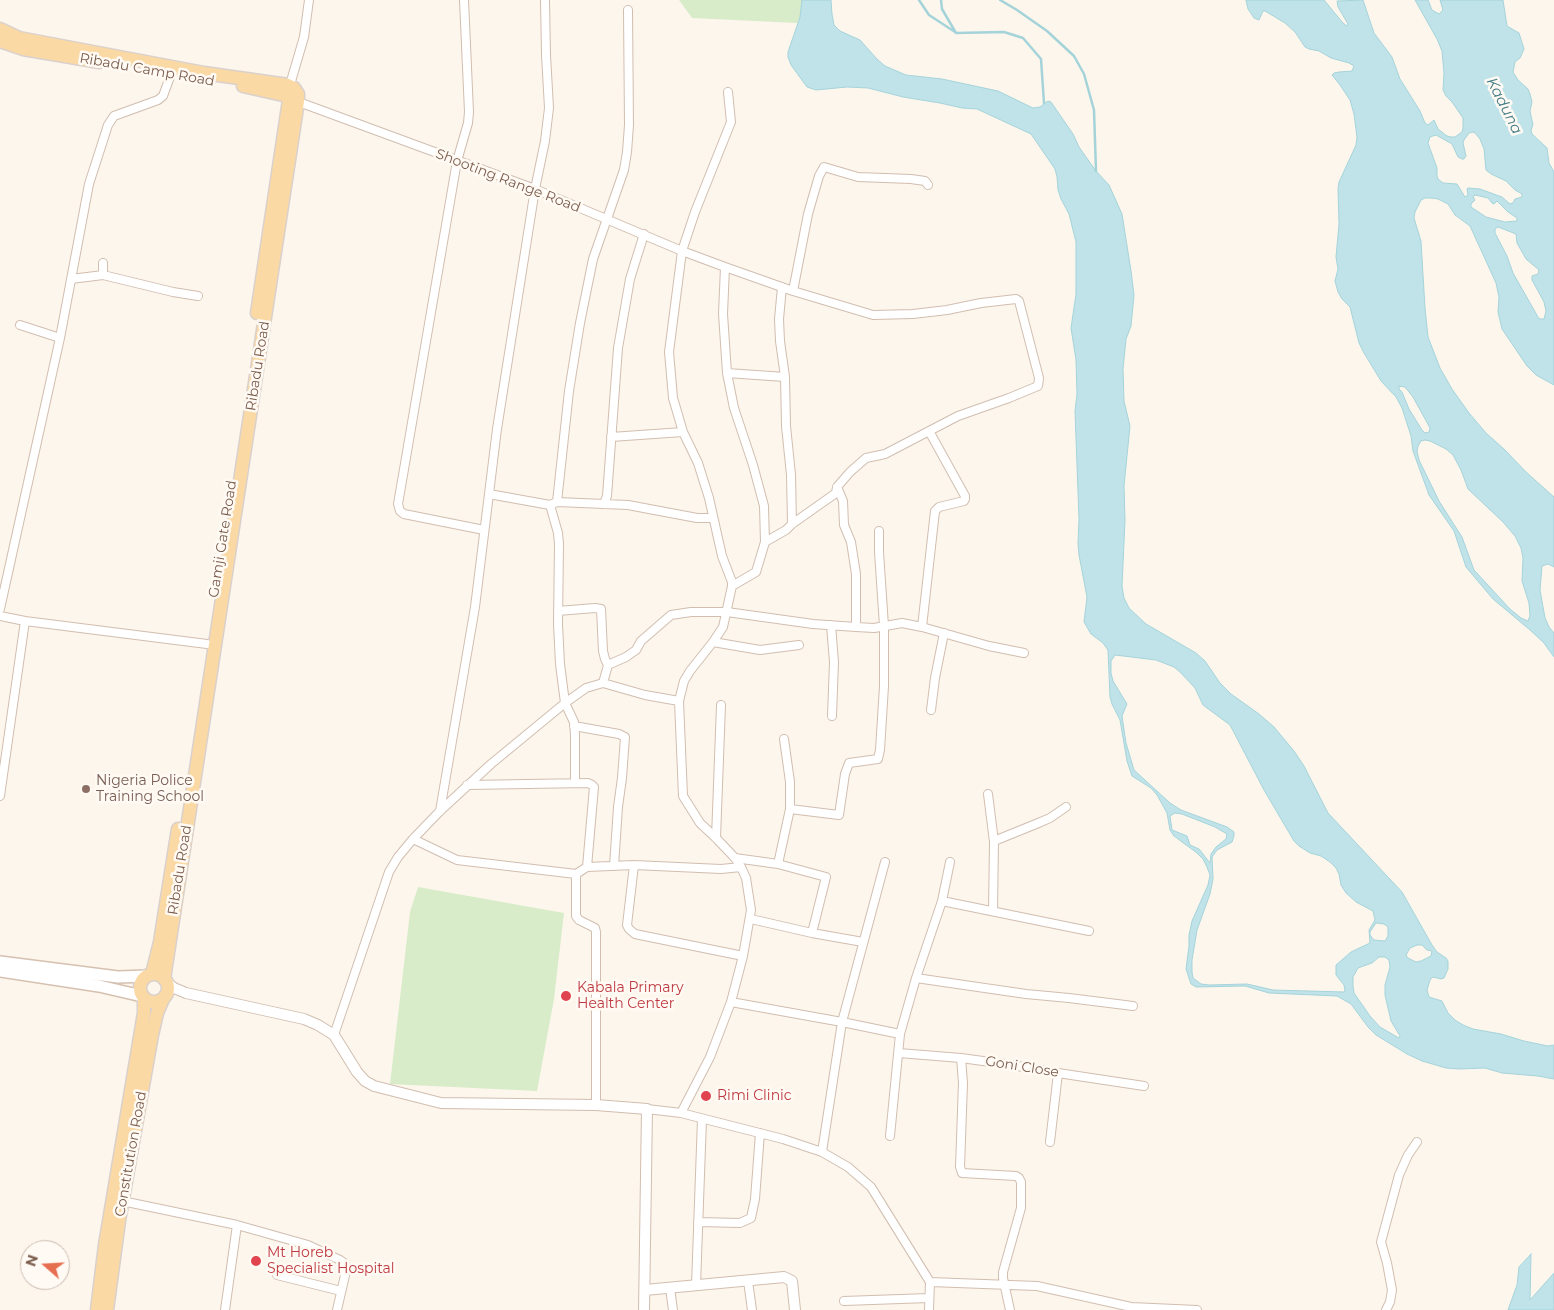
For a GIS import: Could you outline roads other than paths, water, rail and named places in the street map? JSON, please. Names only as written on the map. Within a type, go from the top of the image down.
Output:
[{"type":"main road","points":[[0,29],[19,38],[204,72],[291,97]]},
{"type":"main road","name":"Ribadu Camp Road","points":[[0,40],[23,49],[245,86],[291,97]]},
{"type":"main road","name":"Gamji Gate Road","points":[[158,978],[160,942],[207,644],[222,574],[291,97]]},
{"type":"main road","name":"Ribadu Road","points":[[158,978],[169,943],[222,574]]},
{"type":"main road","points":[[0,962],[118,977],[158,978]]},
{"type":"main road","points":[[0,971],[99,986],[143,997],[155,1002],[164,998],[168,992],[158,978]]},
{"type":"main road","points":[[143,997],[140,985],[158,978]]},
{"type":"main road","name":"Constitution Road","points":[[97,1310],[105,1245],[144,1013],[143,997]]},
{"type":"main road","name":"Constitution Road","points":[[107,1310],[122,1201],[152,1035],[157,1013],[164,998]]},
{"type":"street","points":[[291,97],[304,38],[309,0]]},
{"type":"street","points":[[464,0],[468,124],[457,161],[398,504],[400,511],[404,514],[484,530]]},
{"type":"street","points":[[440,811],[474,607],[497,429],[535,189],[545,141],[549,108],[545,0]]},
{"type":"street","points":[[575,783],[576,735],[574,722],[566,703],[560,664],[558,611],[559,544],[554,503],[569,391],[593,259],[624,170],[627,152],[629,125],[628,10]]},
{"type":"street","points":[[0,609],[60,338],[89,184],[108,125],[114,116],[158,100],[163,96],[171,74]]},
{"type":"street","points":[[681,1113],[710,1057],[730,1002],[751,919],[750,894],[741,867],[735,858],[700,823],[683,796],[679,701],[684,681],[723,627],[732,582],[722,556],[698,463],[683,432],[673,398],[669,352],[682,251],[695,212],[731,122],[728,92]]},
{"type":"street","name":"Shooting Range Road","points":[[291,97],[535,189],[682,251],[793,291],[873,315],[913,314],[1013,298],[1018,300],[1039,383],[1038,386],[958,416],[929,431]]},
{"type":"street","points":[[793,291],[808,214],[819,176],[824,167],[858,177],[911,179],[925,181],[928,185]]},
{"type":"street","points":[[604,504],[607,496],[618,348],[624,306],[644,234]]},
{"type":"street","points":[[103,263],[103,275]]},
{"type":"street","points":[[725,267],[723,314],[727,373],[734,408],[764,506],[765,542],[756,572],[732,586]]},
{"type":"street","points":[[71,279],[103,275],[198,296]]},
{"type":"street","points":[[782,287],[779,319],[785,377],[792,524]]},
{"type":"street","points":[[20,325],[60,338]]},
{"type":"street","points":[[727,373],[785,377]]},
{"type":"street","points":[[765,542],[786,530],[836,493],[837,487],[866,458],[886,454],[929,431],[965,499],[964,501],[938,507],[935,511],[922,627]]},
{"type":"street","points":[[611,437],[683,432]]},
{"type":"street","points":[[837,487],[843,501],[844,526],[851,542],[856,574],[856,627]]},
{"type":"street","points":[[489,494],[554,503],[628,505],[697,518],[713,518]]},
{"type":"street","points":[[790,809],[839,815],[849,763],[878,759],[884,686],[884,626],[879,531]]},
{"type":"street","points":[[558,611],[601,609],[603,651],[608,665],[602,683]]},
{"type":"street","points":[[608,665],[636,650],[641,641],[670,615],[691,612],[727,612],[778,620],[874,628],[902,623],[989,646],[1024,653]]},
{"type":"street","points":[[0,616],[24,621],[207,644]]},
{"type":"street","points":[[0,796],[24,621]]},
{"type":"street","points":[[831,625],[834,662],[832,716]]},
{"type":"street","points":[[931,710],[944,633]]},
{"type":"street","points":[[713,642],[760,650],[800,645]]},
{"type":"street","points":[[334,1035],[390,872],[398,857],[412,839],[440,811],[492,764],[586,688],[602,683],[645,695],[679,701]]},
{"type":"street","points":[[716,838],[721,706]]},
{"type":"street","points":[[574,726],[619,734],[625,737],[614,866]]},
{"type":"street","points":[[778,864],[790,809],[790,782],[784,739]]},
{"type":"street","points":[[468,786],[575,783],[588,783],[592,785],[594,787],[587,867]]},
{"type":"street","points":[[988,794],[994,841],[993,911]]},
{"type":"street","points":[[994,841],[1050,818],[1066,807]]},
{"type":"street","points":[[412,839],[457,860],[576,874],[587,867],[634,865],[721,869],[741,867]]},
{"type":"street","points":[[735,858],[778,864],[826,877],[812,933]]},
{"type":"street","points":[[822,1152],[842,1022],[885,862]]},
{"type":"street","points":[[890,1136],[900,1034],[916,978],[942,901],[950,862]]},
{"type":"street","points":[[634,865],[628,929],[635,934],[743,956]]},
{"type":"street","points":[[576,874],[576,916],[579,920],[595,928],[596,932],[596,1105]]},
{"type":"street","points":[[942,901],[1089,932]]},
{"type":"street","points":[[751,919],[863,942]]},
{"type":"street","points":[[158,978],[186,993],[304,1019],[334,1035],[357,1072],[365,1081],[374,1086],[441,1104],[596,1105],[681,1113],[760,1133],[822,1152],[848,1167],[871,1188],[930,1282],[929,1310]]},
{"type":"street","points":[[916,978],[1026,994],[1133,1006]]},
{"type":"street","points":[[164,998],[186,993]]},
{"type":"street","points":[[730,1002],[900,1034]]},
{"type":"street","name":"Goni Close","points":[[899,1053],[961,1058],[1144,1086]]},
{"type":"street","points":[[961,1058],[963,1083],[960,1167],[962,1173],[1016,1176],[1021,1182],[1021,1208],[1002,1278],[1010,1310]]},
{"type":"street","points":[[1050,1142],[1058,1073]]},
{"type":"street","points":[[644,1310],[647,1109]]},
{"type":"street","points":[[696,1285],[702,1119]]},
{"type":"street","points":[[698,1222],[740,1223],[751,1218],[755,1199],[760,1133]]},
{"type":"street","points":[[1386,1310],[1390,1302],[1392,1290],[1381,1242],[1399,1175],[1408,1155],[1417,1142]]},
{"type":"street","points":[[122,1201],[237,1225],[308,1245],[340,1260],[344,1263],[346,1271],[337,1310]]},
{"type":"street","points":[[225,1310],[237,1225]]},
{"type":"street","points":[[277,1275],[342,1291]]},
{"type":"street","points":[[645,1290],[784,1277],[792,1281],[795,1310]]},
{"type":"street","points":[[748,1281],[752,1310]]},
{"type":"street","points":[[930,1282],[1037,1286],[1131,1308],[1196,1310]]},
{"type":"street","points":[[670,1288],[673,1310]]},
{"type":"street","points":[[844,1300],[929,1298]]},
{"type":"water","points":[[802,0],[831,0],[834,25],[840,31],[860,40],[885,66],[906,75],[942,79],[998,91],[1033,108],[1040,107],[1048,101],[1051,102],[1073,134],[1079,147],[1096,171],[1109,185],[1122,214],[1131,271],[1134,295],[1131,326],[1126,339],[1123,369],[1124,401],[1130,426],[1124,486],[1125,520],[1122,586],[1124,598],[1129,608],[1146,624],[1196,653],[1205,661],[1220,683],[1231,694],[1274,727],[1294,751],[1304,766],[1328,813],[1402,892],[1432,945],[1448,961],[1448,969],[1444,978],[1433,977],[1430,980],[1427,990],[1429,997],[1442,1001],[1448,1013],[1455,1020],[1473,1029],[1548,1046],[1554,1045],[1554,1079],[1502,1073],[1485,1068],[1446,1068],[1422,1061],[1376,1035],[1351,1004],[1337,996],[1269,993],[1245,986],[1196,987],[1191,984],[1186,969],[1189,935],[1192,921],[1208,885],[1210,875],[1203,859],[1174,836],[1170,830],[1167,813],[1157,795],[1151,788],[1132,776],[1127,761],[1120,720],[1110,697],[1108,650],[1103,643],[1091,634],[1084,622],[1087,597],[1078,544],[1079,519],[1075,411],[1077,394],[1076,360],[1071,328],[1076,294],[1076,242],[1069,214],[1058,190],[1055,169],[1031,134],[977,109],[903,97],[868,88],[847,87],[816,90],[807,87],[791,65],[788,57],[800,17]],"holes":[[[1115,655],[1156,660],[1174,667],[1180,672],[1195,688],[1203,705],[1230,725],[1264,790],[1294,841],[1310,853],[1321,856],[1330,862],[1336,868],[1341,885],[1346,893],[1356,902],[1373,911],[1375,920],[1369,930],[1370,943],[1351,952],[1336,965],[1336,975],[1344,985],[1344,992],[1273,990],[1247,984],[1209,985],[1201,984],[1193,978],[1192,960],[1197,930],[1210,894],[1213,879],[1212,857],[1217,850],[1232,842],[1234,832],[1227,827],[1181,810],[1170,803],[1134,770],[1126,743],[1122,716],[1127,704],[1113,681],[1111,661]],[[1175,813],[1182,814],[1215,827],[1227,834],[1226,839],[1211,854],[1210,863],[1199,849],[1190,845],[1187,836],[1172,830],[1170,816]],[[1376,923],[1384,924],[1388,927],[1388,936],[1385,941],[1374,940],[1370,932]],[[1417,945],[1422,945],[1427,950],[1432,951],[1431,956],[1416,962],[1406,955],[1410,948]],[[1379,957],[1385,957],[1389,960],[1390,967],[1385,985],[1385,995],[1391,1021],[1400,1036],[1399,1038],[1380,1027],[1354,993],[1353,977],[1358,968],[1372,963]]]},
{"type":"water","name":"Kaduna","points":[[1246,0],[1324,0],[1347,26],[1348,24],[1338,7],[1337,1],[1363,0],[1374,33],[1392,57],[1400,79],[1420,111],[1425,123],[1428,125],[1434,120],[1438,129],[1451,137],[1455,137],[1462,132],[1463,118],[1443,90],[1442,51],[1415,0],[1428,0],[1432,10],[1439,14],[1443,10],[1440,0],[1503,0],[1507,26],[1519,33],[1524,49],[1520,58],[1515,62],[1513,72],[1518,80],[1528,89],[1532,102],[1530,111],[1533,125],[1532,134],[1547,148],[1549,163],[1554,172],[1554,385],[1536,375],[1527,366],[1502,329],[1498,312],[1499,297],[1496,283],[1470,226],[1455,215],[1448,204],[1431,198],[1421,200],[1414,218],[1421,241],[1428,337],[1440,368],[1452,389],[1486,433],[1554,497],[1554,567],[1548,564],[1542,566],[1540,590],[1545,618],[1554,633],[1554,657],[1544,643],[1493,599],[1466,567],[1454,531],[1429,495],[1413,451],[1411,436],[1402,408],[1396,397],[1381,381],[1364,353],[1359,343],[1350,307],[1338,292],[1335,281],[1338,269],[1336,257],[1339,224],[1338,189],[1339,182],[1356,145],[1357,137],[1350,100],[1332,75],[1339,72],[1352,71],[1354,66],[1305,47],[1295,32],[1285,23],[1265,11],[1263,11],[1259,20],[1254,18],[1248,9]],"holes":[[[1469,133],[1475,133],[1480,139],[1484,149],[1486,170],[1506,181],[1522,194],[1522,197],[1515,199],[1510,204],[1502,197],[1480,189],[1468,188],[1468,195],[1465,197],[1457,184],[1443,183],[1438,179],[1437,168],[1428,143],[1430,137],[1436,135],[1452,144],[1458,157],[1464,159],[1466,156],[1463,143]],[[1475,195],[1488,198],[1494,204],[1497,201],[1517,218],[1517,221],[1505,222],[1486,217],[1471,207],[1475,200],[1473,197]],[[1498,227],[1516,234],[1517,243],[1526,259],[1539,270],[1538,274],[1532,276],[1532,280],[1544,302],[1546,311],[1544,319],[1538,317],[1513,273],[1507,256],[1495,233],[1495,229]],[[1399,386],[1405,387],[1413,397],[1430,428],[1429,432],[1425,433],[1422,430],[1409,409]],[[1421,441],[1430,441],[1453,455],[1468,489],[1515,536],[1521,548],[1523,558],[1522,581],[1529,603],[1530,616],[1528,621],[1510,609],[1474,570],[1462,537],[1439,501],[1419,460],[1418,446]]]},
{"type":"water","points":[[1531,1254],[1530,1300],[1554,1273],[1554,1310],[1508,1310],[1517,1285],[1519,1267]]},
{"type":"waterway","points":[[919,0],[929,15],[955,32]]},
{"type":"waterway","points":[[941,0],[942,9],[956,33],[1004,32],[1023,38],[1041,59],[1044,103]]},
{"type":"waterway","points":[[1000,0],[1047,31],[1074,56],[1084,74],[1094,110],[1096,171]]},
{"type":"place","name":"Nigeria Police Training School","points":[[86,789]]},
{"type":"place","name":"Kabala Primary Health Center","points":[[566,996]]},
{"type":"place","name":"Rimi Clinic","points":[[706,1096]]},
{"type":"place","name":"Mt Horeb Specialist Hospital","points":[[256,1261]]}]
